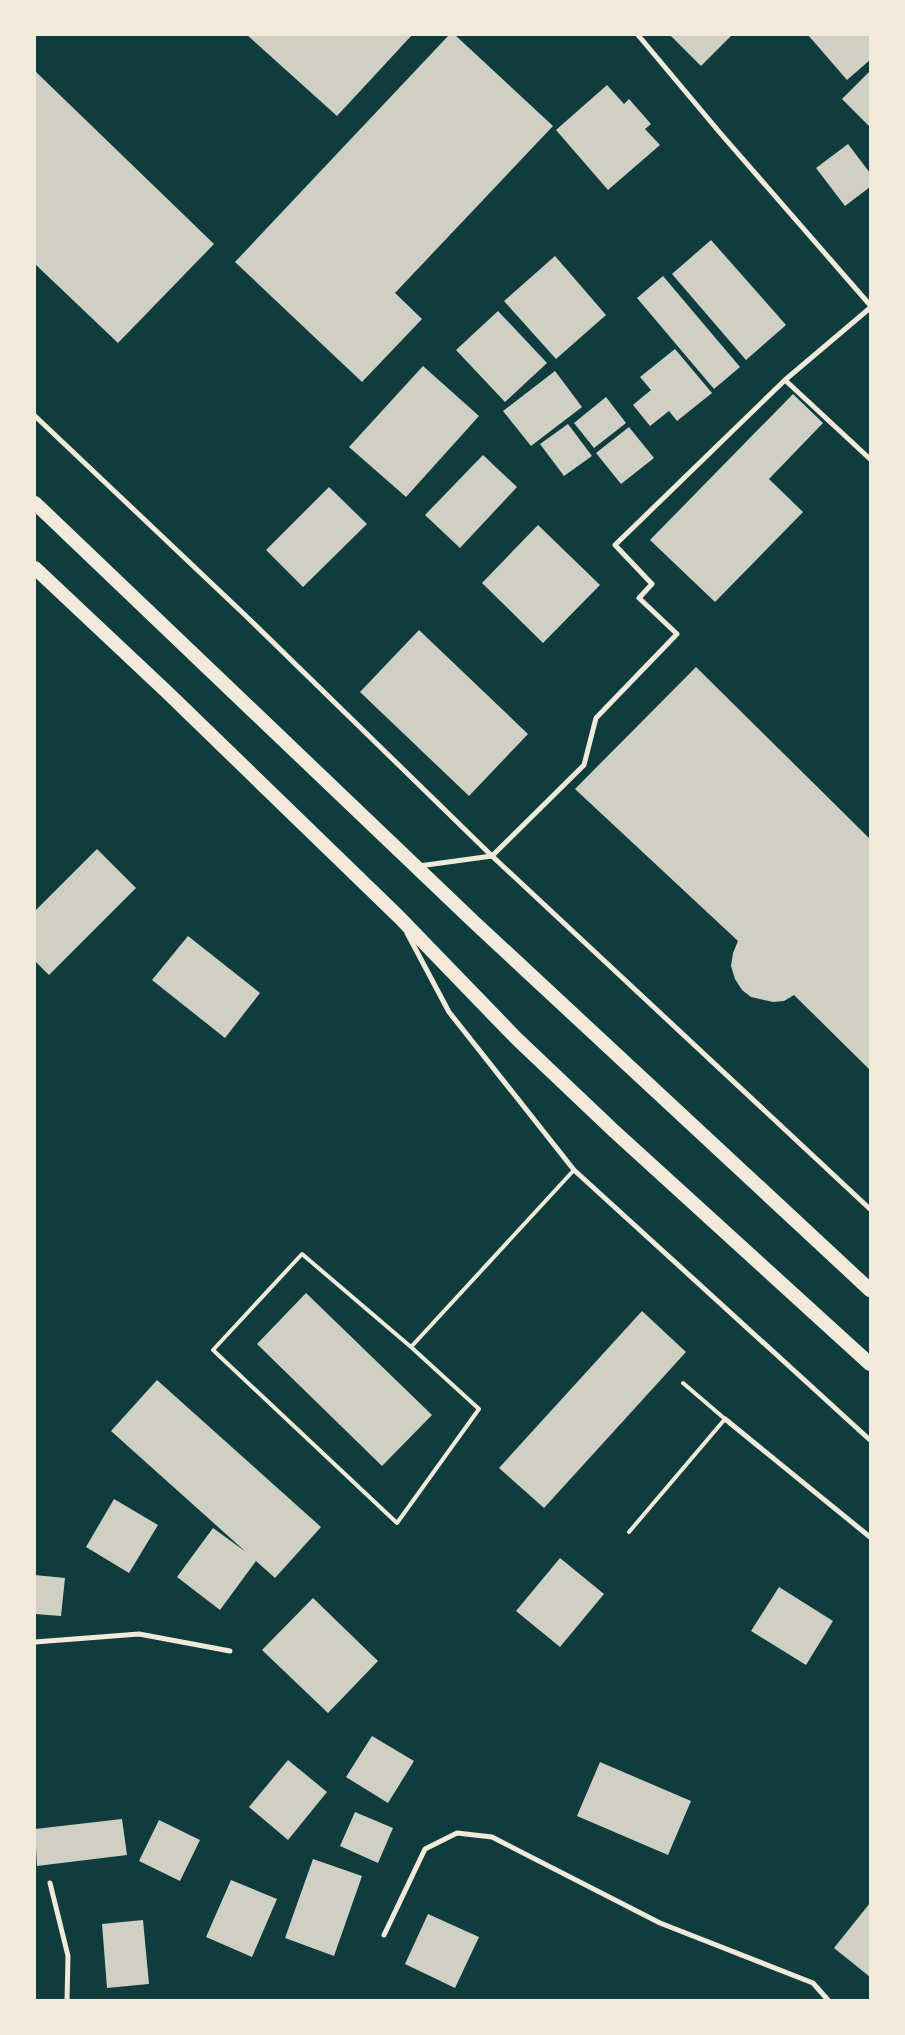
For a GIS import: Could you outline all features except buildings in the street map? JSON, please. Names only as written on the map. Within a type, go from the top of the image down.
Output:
[{"type":"highway","points":[[35,503],[415,866],[870,1290]]},
{"type":"highway","points":[[35,568],[170,694],[398,917],[516,1038],[614,1131],[870,1364]]},
{"type":"street","points":[[415,866],[492,856],[584,765],[596,718],[677,634],[639,598],[652,584],[615,545],[785,380],[870,307],[638,35]]},
{"type":"street","points":[[785,380],[870,459]]},
{"type":"street","points":[[35,416],[246,616],[492,856],[870,1210]]},
{"type":"street","points":[[398,917],[449,1012],[574,1170],[870,1440]]},
{"type":"street","points":[[726,1419],[870,1537]]},
{"type":"street","points":[[35,1642],[139,1634],[230,1652]]},
{"type":"street","points":[[384,1934],[425,1849],[457,1833],[492,1837],[660,1923],[813,1982],[828,2000]]},
{"type":"street","points":[[50,1882],[68,1956],[67,2000]]},
{"type":"lane","points":[[410,1347],[574,1170]]},
{"type":"lane","points":[[302,1254],[410,1347],[479,1409],[397,1523],[213,1350],[302,1254]]},
{"type":"lane","points":[[629,1532],[726,1419],[683,1382]]}]
